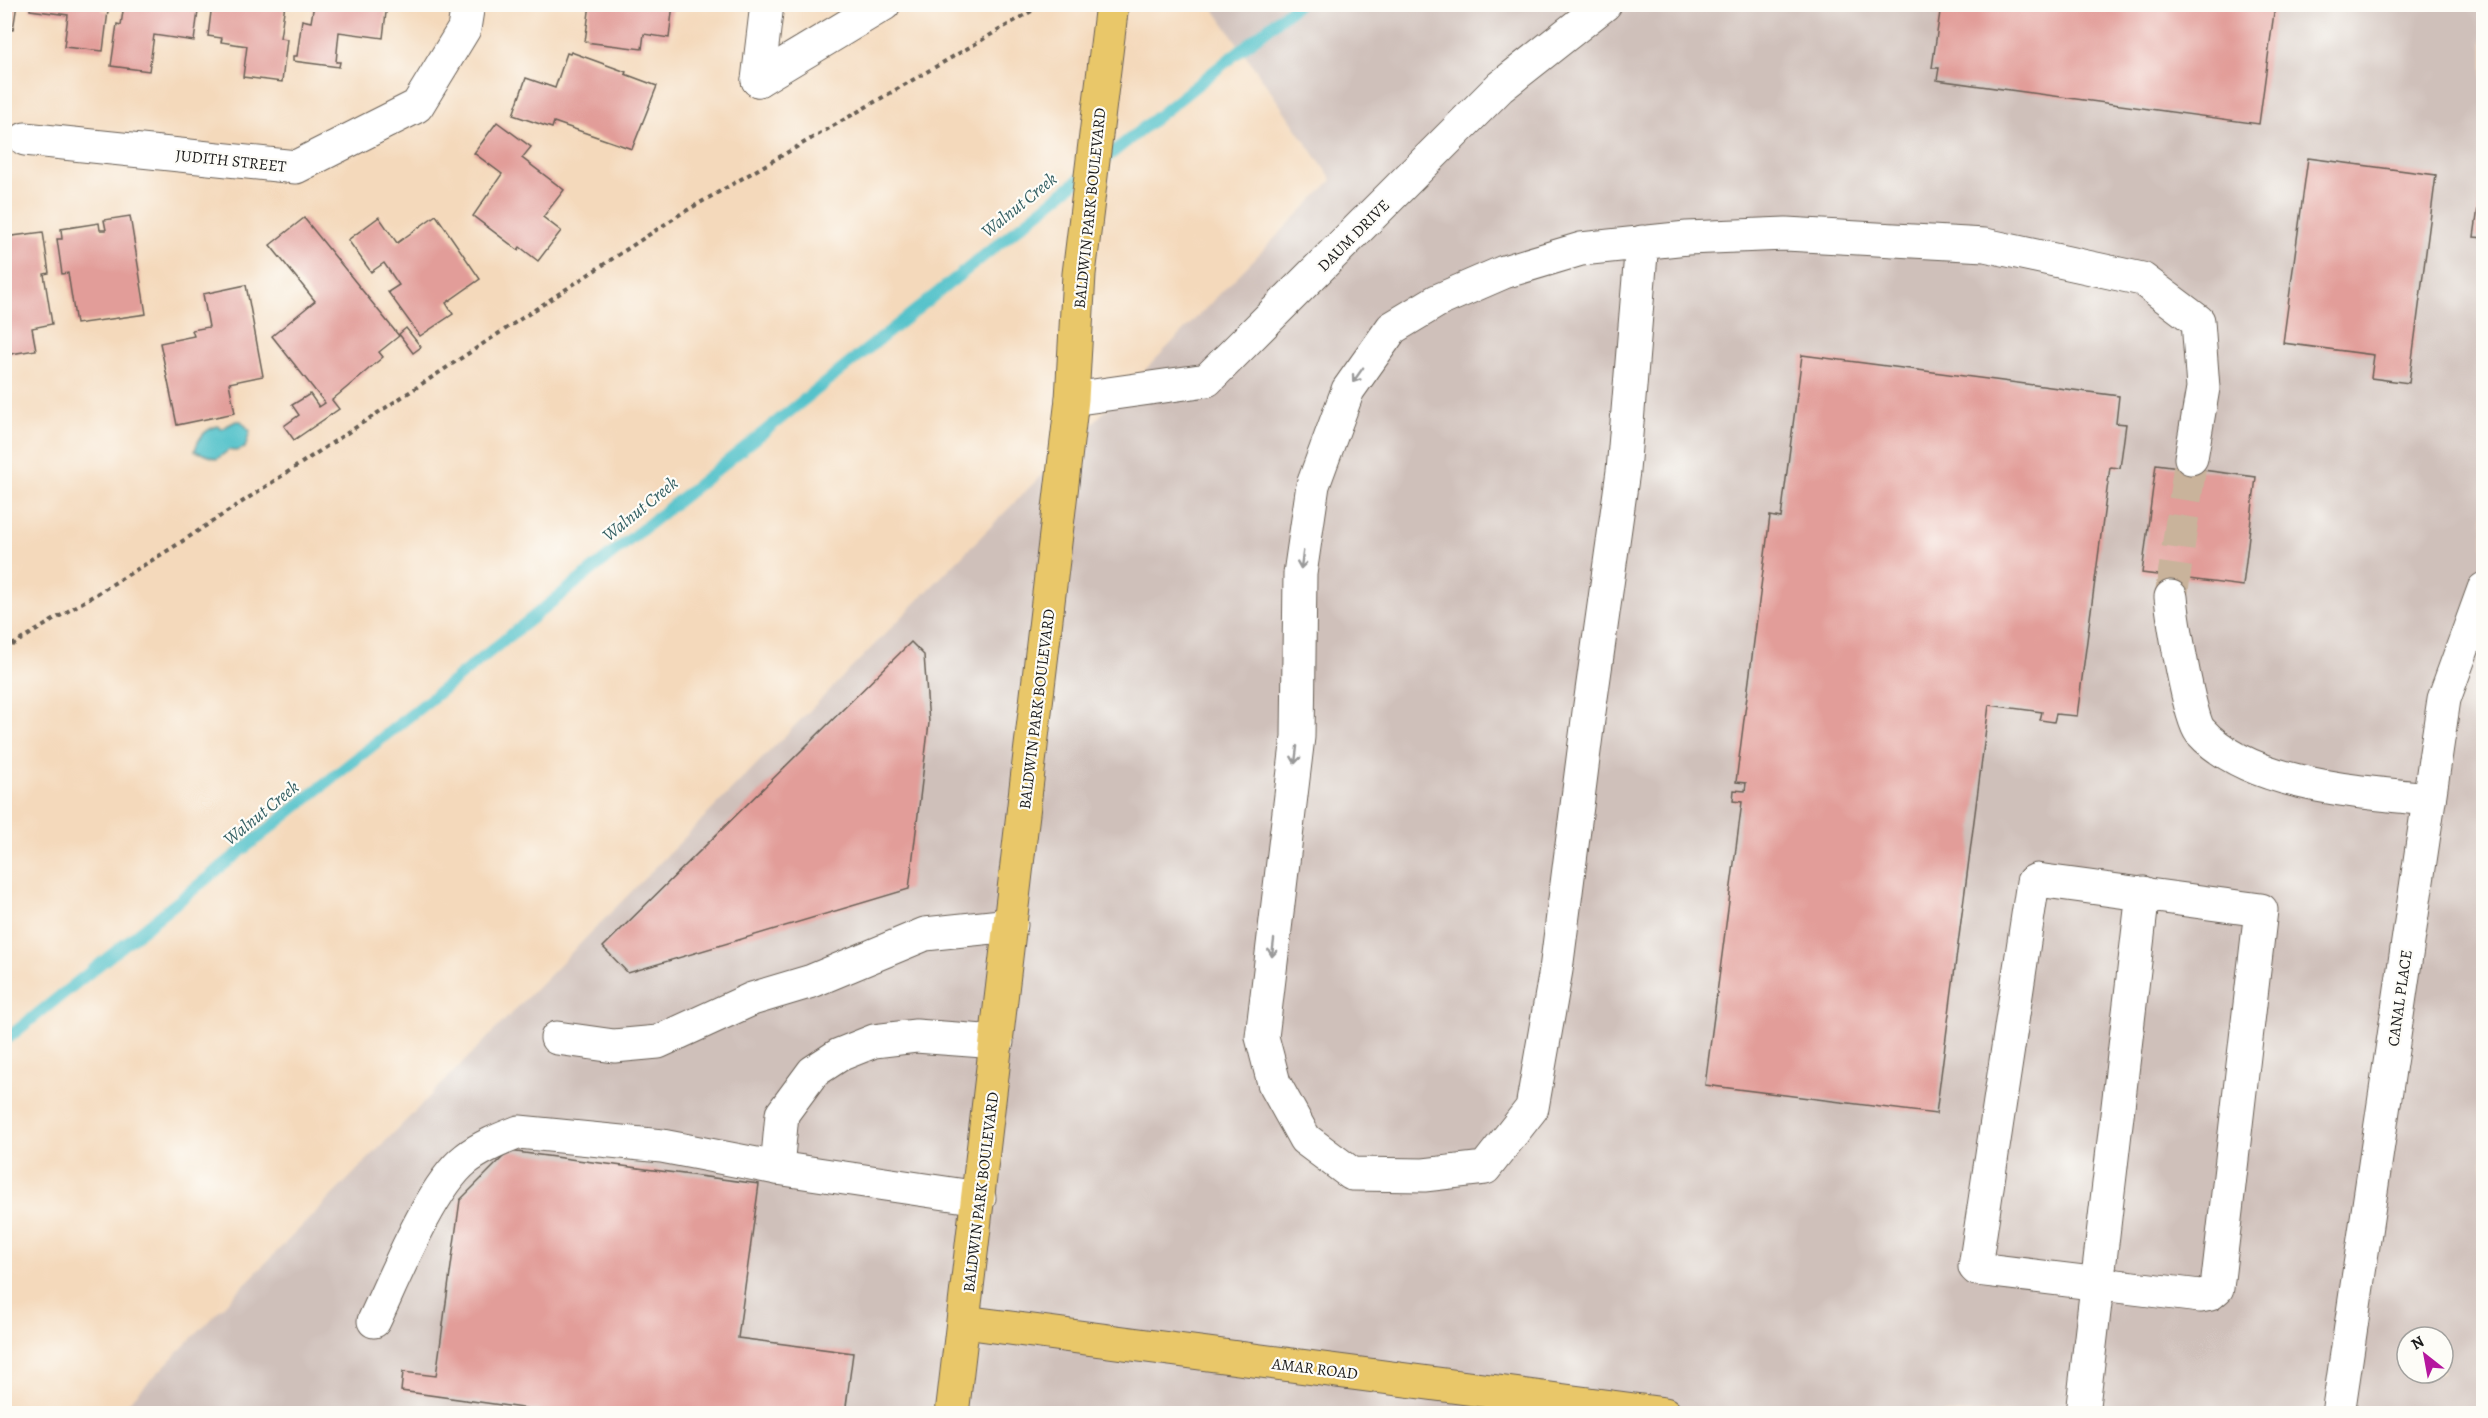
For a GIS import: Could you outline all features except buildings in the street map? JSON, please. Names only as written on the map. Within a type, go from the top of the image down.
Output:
[{"type":"main road","name":"BALDWIN PARK BOULEVARD","points":[[952,1413],[1072,399],[1079,274],[1112,7]]},
{"type":"main road","name":"AMAR ROAD","points":[[964,1322],[1584,1408],[1665,1413]]},
{"type":"street","name":"JUDITH STREET","points":[[25,139],[296,166],[417,106],[464,29],[468,4]]},
{"type":"street","points":[[767,4],[758,80],[884,4]]},
{"type":"street","name":"DAUM DRIVE","points":[[1072,399],[1207,380],[1500,87],[1605,4]]},
{"type":"street","points":[[1642,242],[1623,471],[1556,970],[1532,1108],[1485,1168],[1424,1175],[1352,1174],[1305,1139],[1274,1083],[1263,1037],[1298,736],[1300,574],[1313,485],[1348,390],[1392,327],[1437,301],[1504,272],[1581,249],[1642,242],[1786,234],[1985,245],[2142,279],[2198,321],[2203,388],[2191,458]]},
{"type":"street","name":"CANAL PLACE","points":[[2338,1413],[2444,699],[2484,588]]},
{"type":"street","points":[[2171,597],[2183,670],[2199,730],[2239,762],[2288,778],[2355,791],[2429,798]]},
{"type":"street","points":[[2042,880],[2259,909],[2261,912],[2217,1288],[2210,1294],[2200,1296],[2096,1284],[1977,1269],[1974,1265],[2033,882],[2042,880]]},
{"type":"street","points":[[2082,1413],[2143,893]]},
{"type":"street","points":[[557,1038],[614,1046],[658,1042],[752,999],[812,981],[926,934],[1011,925]]},
{"type":"street","points":[[777,1168],[782,1114],[813,1072],[838,1055],[874,1041],[916,1036],[997,1042]]},
{"type":"street","points":[[374,1322],[445,1180],[466,1159],[497,1140],[519,1132],[662,1146],[777,1168],[979,1198]]},
{"type":"path","points":[[4,650],[172,548],[679,215],[1044,4]]},
{"type":"shaded area","points":[[1211,5],[2483,5],[2483,1413],[117,1414],[1332,180]]},
{"type":"water","points":[[236,421],[241,421],[250,431],[245,448],[236,451],[229,450],[217,459],[195,451],[200,438],[206,432],[218,426],[221,429]]},
{"type":"waterway","name":"Walnut Creek","points":[[4,1041],[1298,4]]},
{"type":"tunnel","points":[[2171,597],[2191,458]]}]
